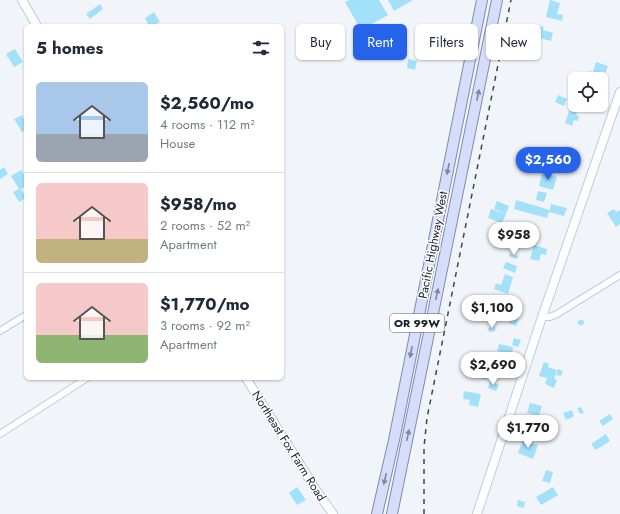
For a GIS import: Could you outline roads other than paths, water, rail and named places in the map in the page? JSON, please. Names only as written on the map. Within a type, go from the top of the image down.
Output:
[{"type":"main road","name":"Pacific Highway West","points":[[377,514],[394,440],[482,0]]},
{"type":"main road","name":"Pacific Highway West","points":[[392,514],[497,0]]},
{"type":"street","points":[[22,0],[36,24]]},
{"type":"street","points":[[477,514],[542,317],[620,92]]},
{"type":"street","points":[[542,317],[550,317],[557,314],[620,275]]},
{"type":"street","points":[[0,331],[24,316]]},
{"type":"street","points":[[0,434],[84,380]]},
{"type":"street","name":"Northeast Fox Farm Road","points":[[247,380],[333,514]]},
{"type":"railway","points":[[424,514],[424,447],[427,418],[511,0]]}]
